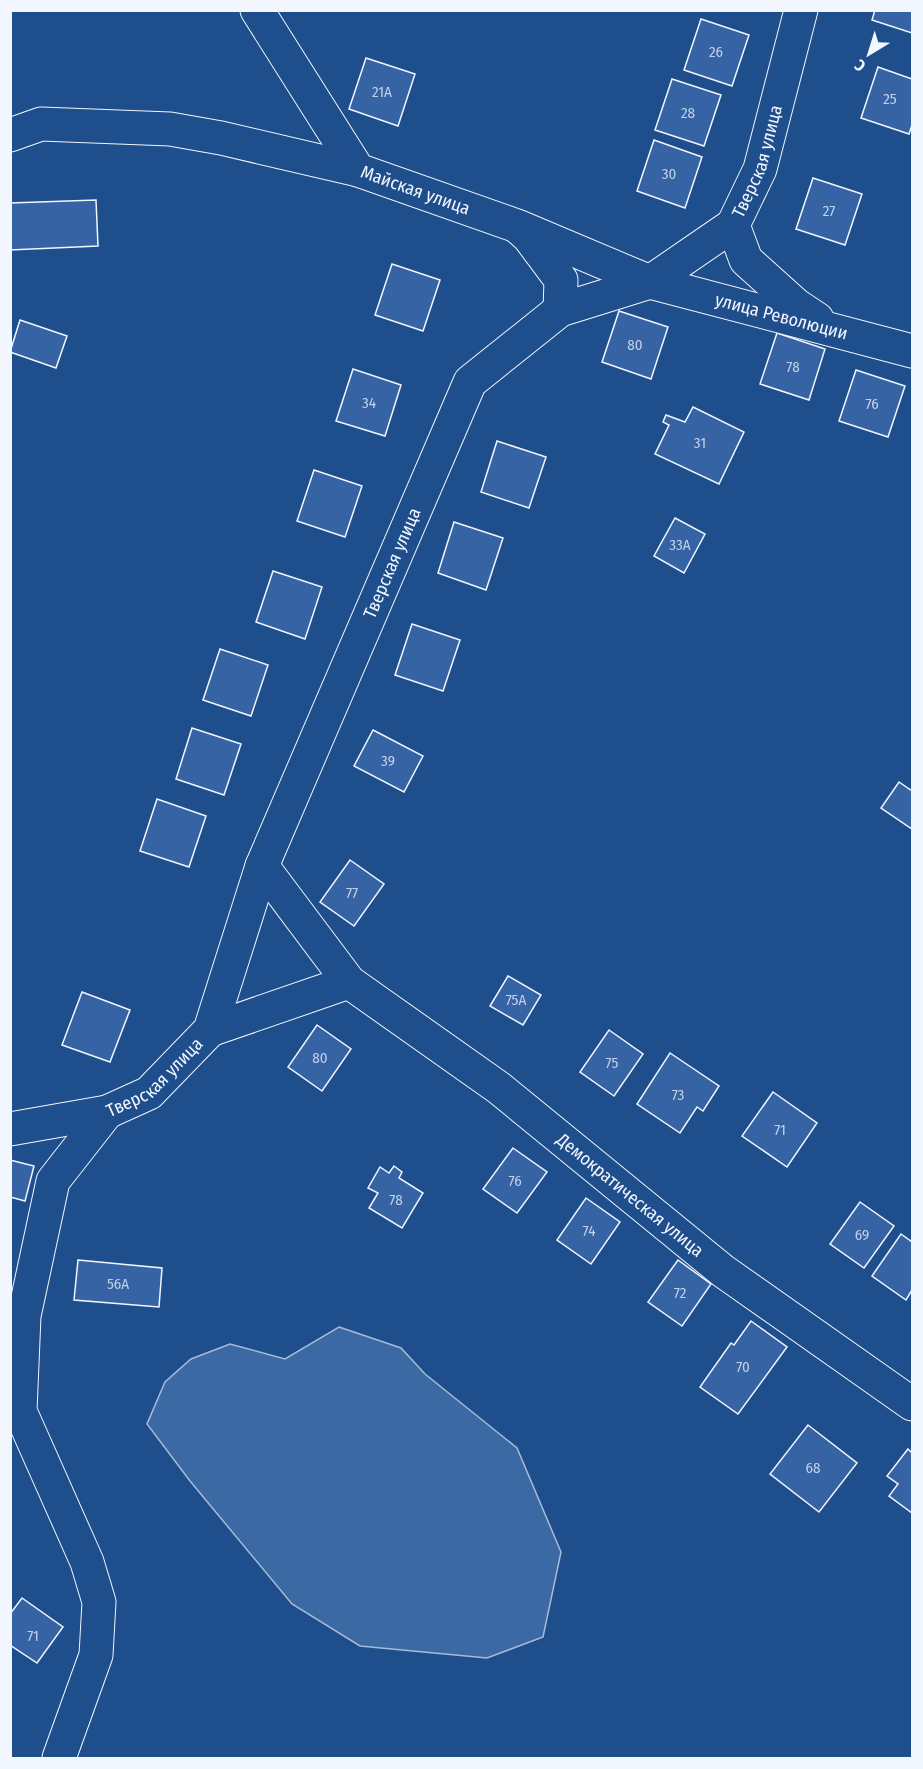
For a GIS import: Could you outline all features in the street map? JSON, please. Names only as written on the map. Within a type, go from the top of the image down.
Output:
[{"type":"street","name":"Майская улица","points":[[257,10],[358,170],[517,226],[650,282]]},
{"type":"street","name":"Тверская улица","points":[[10,1129],[107,1112],[149,1093],[210,1030],[262,866],[470,382],[560,310],[650,282],[733,225],[760,169],[801,10]]},
{"type":"street","points":[[10,135],[41,124],[170,129],[221,138],[358,170]]},
{"type":"street","points":[[733,225],[746,260],[796,305],[834,330]]},
{"type":"street","points":[[517,226],[529,237],[561,280],[560,310]]},
{"type":"street","name":"улица Революции","points":[[650,282],[912,351]]},
{"type":"street","name":"Демократическая улица","points":[[262,866],[350,982],[499,1088],[723,1271],[912,1404]]},
{"type":"street","points":[[210,1030],[350,982]]},
{"type":"street","points":[[59,1758],[96,1655],[99,1602],[87,1562],[20,1411],[24,1316],[53,1181],[107,1112]]},
{"type":"water","points":[[339,1327],[401,1348],[425,1374],[517,1448],[561,1552],[543,1637],[487,1658],[360,1646],[292,1604],[190,1481],[147,1424],[165,1382],[191,1359],[230,1344],[285,1359]]},
{"type":"building","points":[[875,10],[912,10],[912,33],[872,20]]},
{"type":"building","points":[[701,19],[749,35],[732,86],[684,70]]},
{"type":"building","points":[[366,58],[415,74],[398,126],[349,109]]},
{"type":"building","points":[[878,67],[912,79],[912,125],[909,134],[861,118]]},
{"type":"building","points":[[672,79],[721,95],[704,146],[655,130]]},
{"type":"building","points":[[654,140],[702,157],[685,208],[637,191]]},
{"type":"building","points":[[813,178],[862,194],[845,245],[796,229]]},
{"type":"building","points":[[96,200],[98,246],[10,250],[10,203]]},
{"type":"building","points":[[392,264],[440,280],[423,331],[375,315]]},
{"type":"building","points":[[619,311],[668,327],[651,379],[602,362]]},
{"type":"building","points":[[20,320],[67,336],[56,368],[10,352]]},
{"type":"building","points":[[777,333],[825,349],[809,400],[760,384]]},
{"type":"building","points":[[353,369],[401,385],[385,436],[336,421]]},
{"type":"building","points":[[856,370],[905,386],[888,437],[839,421]]},
{"type":"building","points":[[693,407],[744,432],[719,484],[655,454],[669,425],[663,422],[666,415],[685,422]]},
{"type":"building","points":[[497,441],[546,457],[529,508],[481,492]]},
{"type":"building","points":[[314,470],[362,486],[345,537],[297,521]]},
{"type":"building","points":[[675,518],[705,534],[684,573],[654,556]]},
{"type":"building","points":[[454,522],[503,538],[486,590],[438,573]]},
{"type":"building","points":[[273,571],[322,587],[305,639],[256,622]]},
{"type":"building","points":[[412,624],[460,640],[443,691],[395,675]]},
{"type":"building","points":[[220,649],[268,665],[251,716],[203,700]]},
{"type":"building","points":[[192,728],[241,744],[224,795],[176,779]]},
{"type":"building","points":[[373,730],[423,756],[404,792],[354,766]]},
{"type":"building","points":[[899,782],[912,791],[912,829],[881,808]]},
{"type":"building","points":[[157,799],[206,816],[189,867],[140,851]]},
{"type":"building","points":[[350,860],[384,884],[354,926],[320,902]]},
{"type":"building","points":[[508,976],[541,995],[523,1025],[490,1006]]},
{"type":"building","points":[[82,992],[130,1010],[110,1062],[62,1045]]},
{"type":"building","points":[[317,1025],[351,1049],[322,1091],[288,1067]]},
{"type":"building","points":[[609,1030],[643,1054],[614,1096],[580,1072]]},
{"type":"building","points":[[670,1053],[719,1086],[703,1111],[697,1107],[680,1133],[637,1104]]},
{"type":"building","points":[[773,1092],[817,1123],[787,1167],[742,1136]]},
{"type":"building","points":[[513,1148],[547,1172],[517,1213],[483,1189]]},
{"type":"building","points":[[10,1160],[34,1166],[25,1201],[10,1197]]},
{"type":"building","points":[[394,1166],[402,1172],[399,1178],[423,1193],[402,1228],[369,1208],[378,1193],[368,1188],[380,1167],[389,1173]]},
{"type":"building","points":[[586,1198],[620,1222],[591,1264],[557,1240]]},
{"type":"building","points":[[860,1202],[894,1226],[864,1268],[830,1244]]},
{"type":"building","points":[[901,1234],[912,1242],[912,1290],[906,1300],[872,1276]]},
{"type":"building","points":[[78,1260],[162,1268],[159,1307],[74,1300]]},
{"type":"building","points":[[678,1260],[711,1284],[682,1326],[648,1302]]},
{"type":"building","points":[[751,1321],[787,1347],[738,1414],[700,1387],[731,1343],[734,1345]]},
{"type":"building","points":[[808,1425],[857,1463],[819,1512],[770,1474]]},
{"type":"building","points":[[908,1449],[912,1453],[912,1513],[889,1496],[898,1484],[887,1476]]},
{"type":"building","points":[[22,1598],[63,1627],[37,1663],[10,1645],[10,1614]]}]
